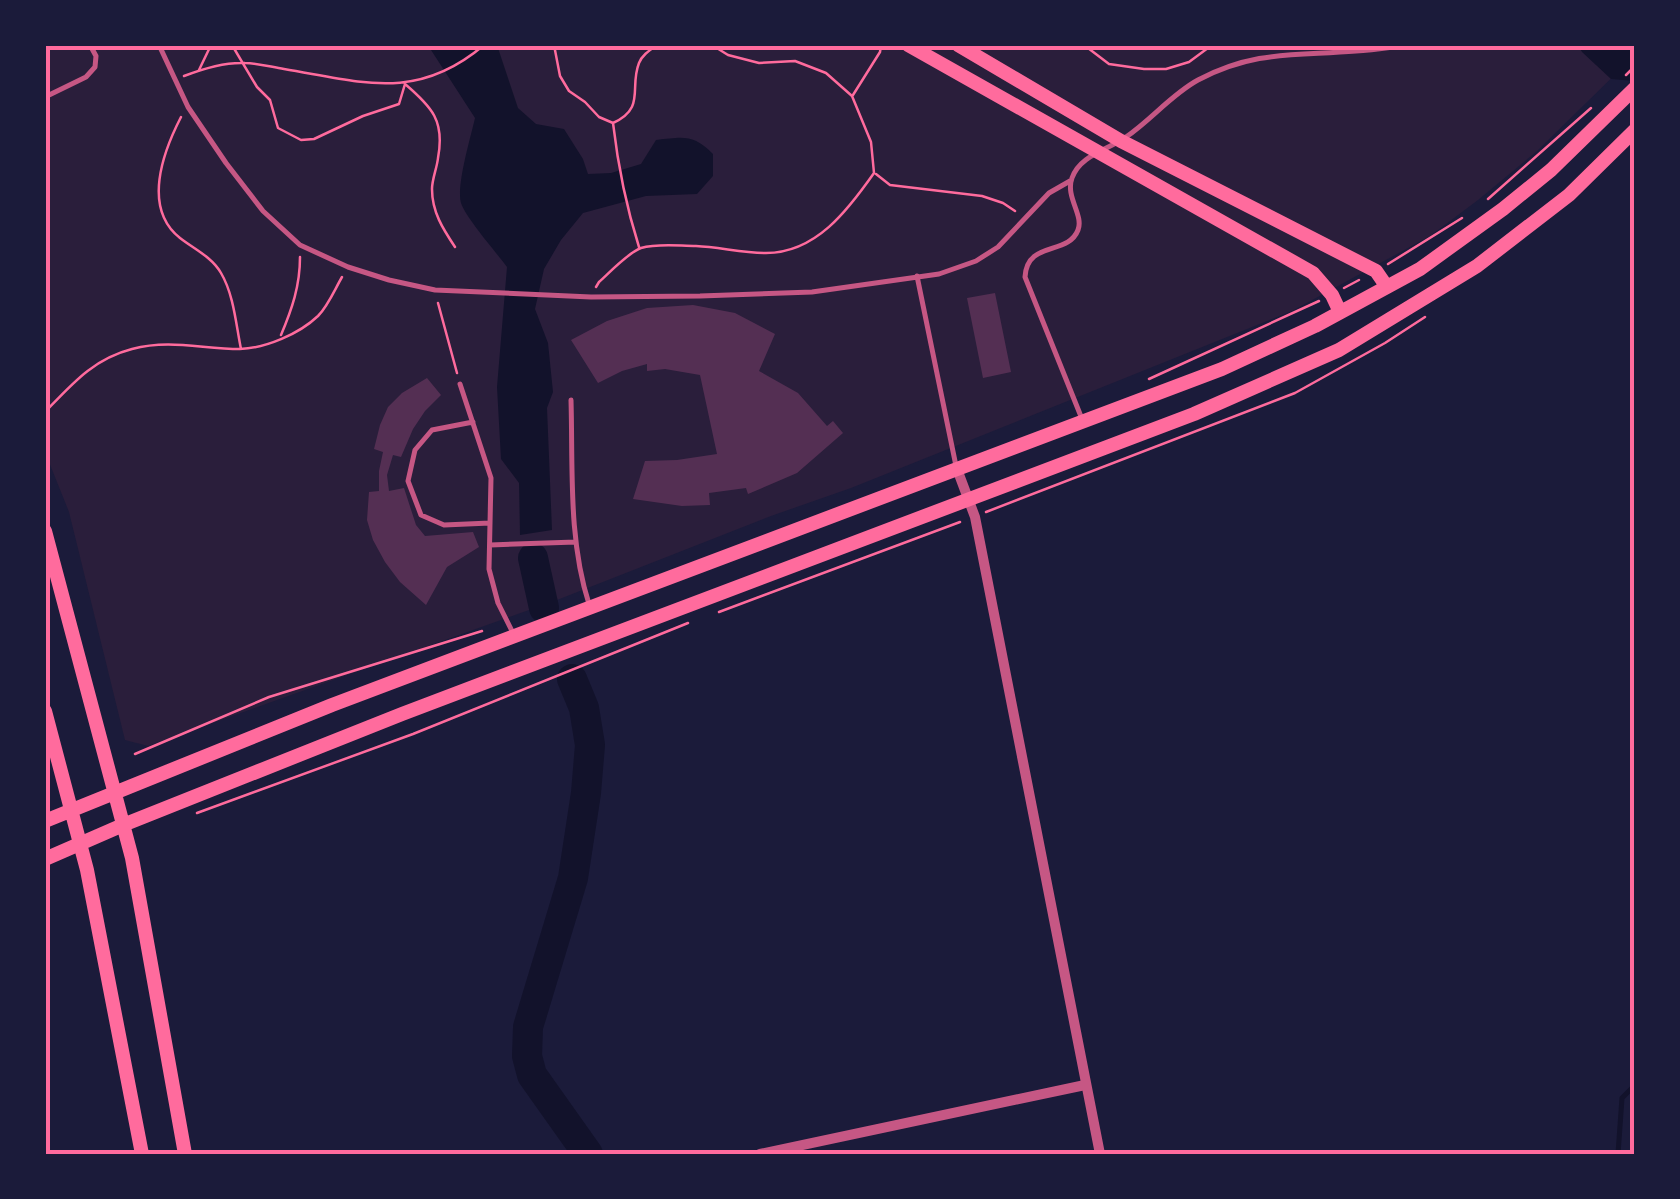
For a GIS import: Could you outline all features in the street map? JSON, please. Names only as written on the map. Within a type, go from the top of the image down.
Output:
[{"type":"main road","points":[[908,45],[1312,273],[1332,294],[1340,312]]},
{"type":"main road","points":[[958,45],[1121,141],[1376,271],[1388,287]]},
{"type":"main road","points":[[45,821],[511,629],[590,606],[957,469],[1222,368],[1315,326],[1420,269],[1503,209],[1552,170],[1602,109],[1635,88]]},
{"type":"main road","points":[[45,859],[123,824],[402,714],[1194,414],[1339,350],[1477,266],[1569,194],[1630,134]]},
{"type":"main road","points":[[45,531],[132,858],[186,1154]]},
{"type":"main road","points":[[45,711],[81,843],[142,1154]]},
{"type":"street","points":[[957,469],[978,536],[1100,1154]]},
{"type":"street","points":[[760,1154],[1085,1085]]},
{"type":"lane","points":[[45,96],[86,77],[96,68],[96,56],[90,45]]},
{"type":"lane","points":[[159,45],[188,107],[263,211],[300,245],[389,280],[434,290],[591,297],[812,292],[938,274],[976,261],[998,247],[1049,193],[1070,181],[1080,165],[1121,141],[1196,81],[1266,56],[1409,45]]},
{"type":"lane","points":[[1070,181],[1072,201],[1080,218],[1078,230],[1070,240],[1035,255],[1026,266],[1025,277],[1083,421]]},
{"type":"lane","points":[[916,276],[957,469]]},
{"type":"lane","points":[[460,384],[491,478],[489,568],[498,602],[511,629]]},
{"type":"lane","points":[[571,400],[576,542],[590,606]]},
{"type":"lane","points":[[472,422],[432,430],[415,450],[408,481],[421,515],[444,524],[490,523]]},
{"type":"lane","points":[[490,544],[576,542]]},
{"type":"path","points":[[199,70],[211,45]]},
{"type":"path","points":[[232,45],[270,100],[278,128],[301,140],[314,139],[399,104],[405,84]]},
{"type":"path","points":[[174,80],[199,70],[243,62],[370,83],[405,84],[432,78],[484,45]]},
{"type":"path","points":[[554,45],[560,76],[568,90],[599,117],[613,123],[625,117],[636,100],[638,64],[657,45]]},
{"type":"path","points":[[591,297],[599,282],[639,249],[711,247],[767,253],[799,248],[822,234],[851,206],[874,173],[871,142],[852,96],[826,72],[795,61],[759,63],[728,55],[712,45]]},
{"type":"path","points":[[852,96],[881,45]]},
{"type":"path","points":[[1084,45],[1110,64],[1166,69],[1189,62],[1212,45]]},
{"type":"path","points":[[405,84],[436,116],[441,142],[432,188],[436,216],[455,248]]},
{"type":"path","points":[[188,107],[165,156],[158,184],[159,210],[178,237],[220,270],[241,348]]},
{"type":"path","points":[[1477,209],[1602,109]]},
{"type":"path","points":[[613,123],[626,206],[639,249]]},
{"type":"path","points":[[874,173],[890,185],[982,196],[1026,219]]},
{"type":"path","points":[[1144,381],[1332,294],[1460,220]]},
{"type":"path","points":[[280,339],[300,278],[300,245]]},
{"type":"path","points":[[45,412],[76,378],[129,350],[161,344],[241,348],[280,339],[320,315],[348,266]]},
{"type":"path","points":[[434,290],[460,384]]},
{"type":"path","points":[[136,754],[269,697],[511,629]]},
{"type":"shaded area","points":[[45,45],[1635,45],[1635,55],[1537,151],[1430,236],[1292,311],[851,488],[557,600],[148,746],[125,740],[69,512],[45,452]]},
{"type":"shaded area","points":[[424,45],[497,45],[518,108],[536,124],[564,129],[588,174],[611,173],[641,164],[656,140],[688,138],[713,154],[713,176],[697,194],[646,196],[583,213],[544,269],[535,309],[548,343],[553,392],[547,408],[552,530],[520,535],[519,483],[501,459],[497,387],[507,267],[461,203],[462,173],[475,118]]},
{"type":"shaded area","points":[[1578,45],[1635,45],[1635,81],[1611,79]]},
{"type":"building","points":[[995,293],[1011,372],[983,378],[967,298]]},
{"type":"building","points":[[693,305],[735,313],[775,334],[759,371],[798,393],[827,426],[833,421],[843,433],[797,473],[748,494],[746,488],[709,493],[710,505],[682,506],[633,499],[645,461],[717,454],[700,375],[665,369],[647,371],[647,364],[598,383],[571,340],[607,321],[647,308]]},
{"type":"building","points":[[427,378],[441,395],[413,429],[401,457],[393,455],[387,475],[389,491],[404,488],[416,525],[425,536],[473,532],[479,547],[447,567],[426,605],[385,562],[367,520],[369,492],[379,491],[383,452],[374,449],[380,425],[388,407],[402,393]]},
{"type":"waterway","points":[[533,558],[544,608]]},
{"type":"waterway","points":[[572,679],[584,708],[590,745],[586,793],[573,878],[528,1027],[527,1056],[532,1075],[588,1154]]},
{"type":"waterway","points":[[1618,1154],[1622,1098],[1635,1085]]}]
